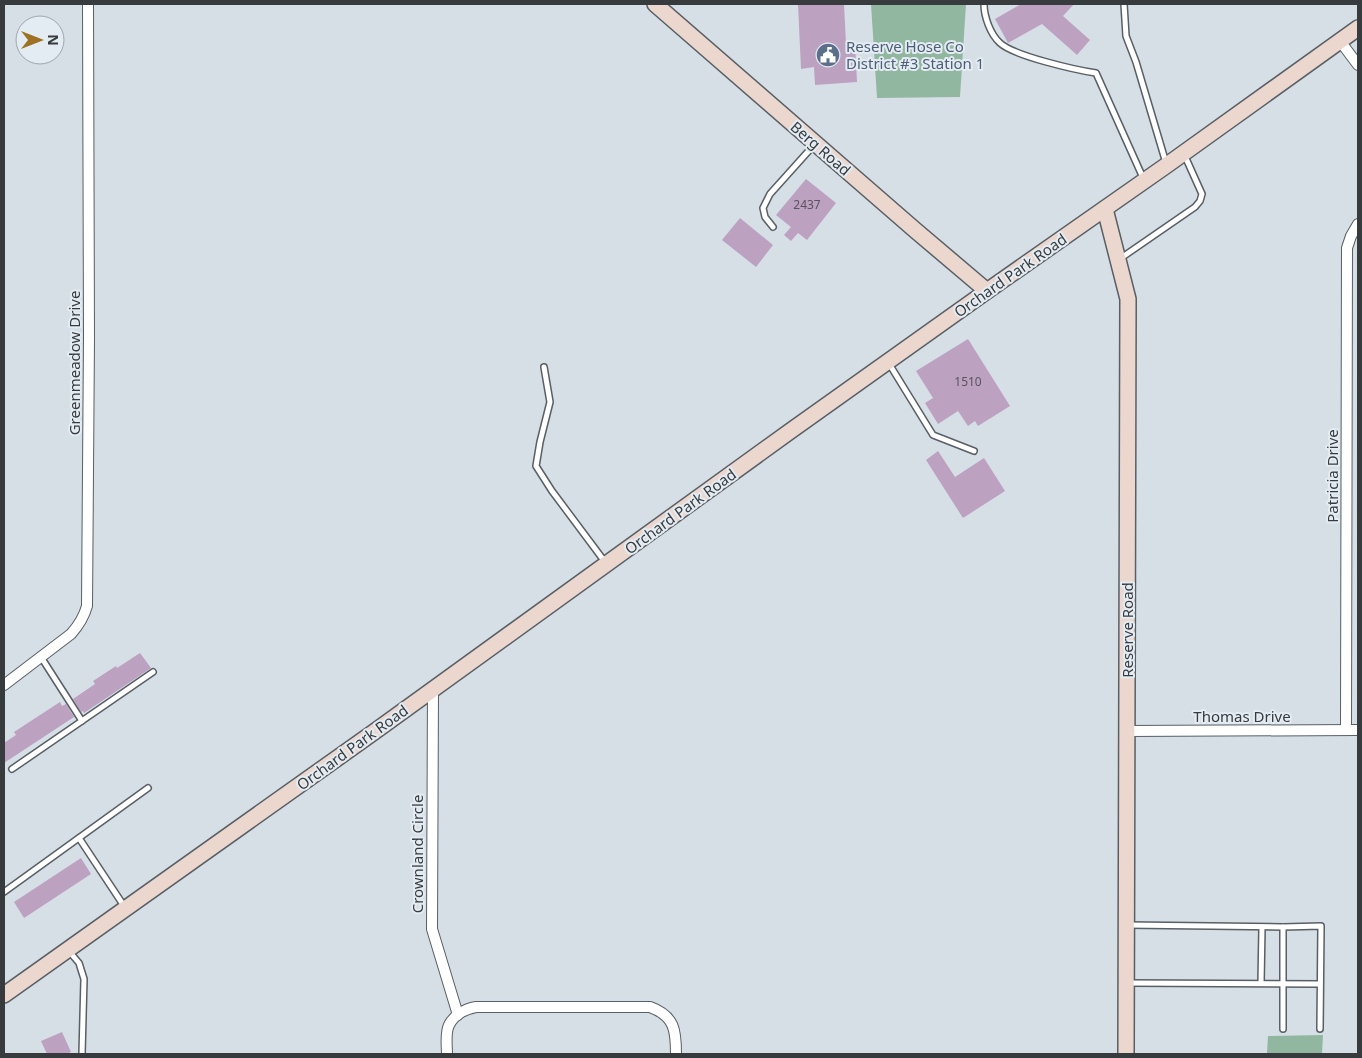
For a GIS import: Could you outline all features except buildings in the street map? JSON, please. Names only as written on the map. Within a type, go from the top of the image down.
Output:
[{"type":"main road","name":"Berg Road","points":[[655,4],[987,291]]},
{"type":"main road","name":"Orchard Park Road","points":[[4,995],[987,291],[1183,154],[1358,28]]},
{"type":"main road","name":"Reserve Road","points":[[1105,209],[1128,299],[1126,1054]]},
{"type":"street","name":"Greenmeadow Drive","points":[[4,685],[71,634],[79,625],[86,611],[88,595],[88,4]]},
{"type":"street","points":[[1340,41],[1358,65]]},
{"type":"street","name":"Patricia Drive","points":[[1346,730],[1348,248],[1351,236],[1358,224]]},
{"type":"street","name":"Crownland Circle","points":[[433,689],[432,929],[458,1015]]},
{"type":"street","name":"Thomas Drive","points":[[1127,731],[1358,730]]},
{"type":"street","points":[[447,1054],[449,1024],[466,1009],[476,1007],[650,1008],[660,1011],[668,1017],[676,1035],[676,1054]]},
{"type":"lane","points":[[984,4],[984,12],[991,30],[1000,43],[1021,54],[1096,73],[1144,181]]},
{"type":"lane","points":[[1124,4],[1126,36],[1136,62],[1167,165]]},
{"type":"lane","points":[[773,227],[762,208],[770,194],[816,143]]},
{"type":"lane","points":[[1118,259],[1195,207],[1200,201],[1202,194],[1183,154]]},
{"type":"lane","points":[[888,362],[933,435],[974,451]]},
{"type":"lane","points":[[544,367],[550,402],[536,466],[552,491],[607,564]]},
{"type":"lane","points":[[41,657],[82,721]]},
{"type":"lane","points":[[12,769],[153,672]]},
{"type":"lane","points":[[4,892],[148,788]]},
{"type":"lane","points":[[79,838],[125,909]]},
{"type":"lane","points":[[1126,925],[1322,926],[1320,1029]]},
{"type":"lane","points":[[1261,983],[1262,927]]},
{"type":"lane","points":[[1282,1030],[1283,927]]},
{"type":"lane","points":[[68,950],[79,963],[84,979],[82,1054]]},
{"type":"lane","points":[[1126,983],[1320,984]]},
{"type":"green space","points":[[871,4],[966,4],[960,97],[877,98]]},
{"type":"green space","points":[[1323,1035],[1322,1054],[1216,1053],[1267,1053],[1268,1036]]},
{"type":"place","name":"Reserve Hose Co District #3 Station 1","points":[[828,55]]}]
